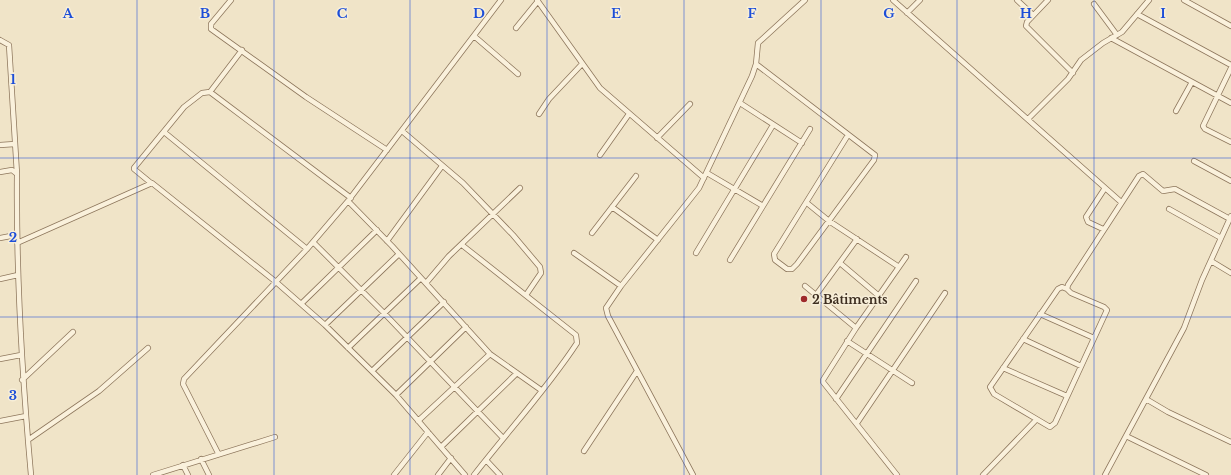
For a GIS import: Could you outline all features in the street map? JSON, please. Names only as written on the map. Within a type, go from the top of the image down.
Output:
[{"type":"street","points":[[231,0],[210,27],[306,97],[387,150]]},
{"type":"street","points":[[218,453],[183,381],[307,249],[350,199],[501,0]]},
{"type":"street","points":[[516,28],[537,0],[600,88],[704,178]]},
{"type":"street","points":[[693,475],[606,312],[607,305],[658,240],[707,173],[740,103],[756,64],[758,44],[805,0]]},
{"type":"street","points":[[893,0],[1121,202]]},
{"type":"street","points":[[908,12],[920,0]]},
{"type":"street","points":[[1017,0],[1033,15]]},
{"type":"street","points":[[1048,0],[1026,24],[1028,29],[1073,73]]},
{"type":"street","points":[[1028,119],[1073,73],[1081,60],[1117,35],[1149,0]]},
{"type":"street","points":[[1184,0],[1231,26]]},
{"type":"street","points":[[1094,4],[1117,35]]},
{"type":"street","points":[[1137,14],[1231,65]]},
{"type":"street","points":[[474,36],[518,74]]},
{"type":"street","points":[[1111,38],[1231,103]]},
{"type":"street","points":[[0,40],[9,44],[17,174],[16,235],[22,380],[30,475]]},
{"type":"street","points":[[210,92],[242,50]]},
{"type":"street","points":[[539,114],[549,99],[582,64]]},
{"type":"street","points":[[756,64],[873,153],[875,158],[829,221],[792,268],[787,269],[775,260],[774,254],[848,135]]},
{"type":"street","points":[[1231,68],[1203,126],[1205,129],[1231,142]]},
{"type":"street","points":[[1176,111],[1192,82]]},
{"type":"street","points":[[465,475],[396,395],[324,325],[276,282],[134,169],[184,107],[202,92],[210,92],[350,199],[490,354],[541,390]]},
{"type":"street","points":[[740,103],[802,143]]},
{"type":"street","points":[[657,138],[690,104]]},
{"type":"street","points":[[600,155],[629,114]]},
{"type":"street","points":[[696,253],[773,125]]},
{"type":"street","points":[[730,260],[810,129]]},
{"type":"street","points":[[402,130],[463,183],[513,235],[542,270],[526,295]]},
{"type":"street","points":[[164,132],[307,249]]},
{"type":"street","points":[[0,145],[15,144]]},
{"type":"street","points":[[1194,161],[1231,181]]},
{"type":"street","points":[[387,241],[442,166]]},
{"type":"street","points":[[0,172],[12,170],[17,174]]},
{"type":"street","points":[[707,173],[763,206]]},
{"type":"street","points":[[1067,289],[1068,285],[1103,229],[1139,176],[1143,174],[1164,191],[1175,189],[1230,217],[1184,328],[1126,436],[1108,474]]},
{"type":"street","points":[[592,233],[636,176]]},
{"type":"street","points":[[17,243],[150,183]]},
{"type":"street","points":[[426,283],[449,256],[520,188]]},
{"type":"street","points":[[1103,229],[1088,222],[1086,217],[1105,188]]},
{"type":"street","points":[[807,203],[829,221],[898,267]]},
{"type":"street","points":[[612,207],[658,240]]},
{"type":"street","points":[[1169,209],[1221,238]]},
{"type":"street","points":[[301,304],[377,230]]},
{"type":"street","points":[[0,238],[16,235]]},
{"type":"street","points":[[816,295],[857,239]]},
{"type":"street","points":[[313,242],[408,337],[503,438]]},
{"type":"street","points":[[462,245],[571,331],[578,339],[577,343],[559,370],[541,390],[474,475]]},
{"type":"street","points":[[574,253],[621,286]]},
{"type":"street","points":[[324,325],[399,254]]},
{"type":"street","points":[[897,475],[857,423],[836,399],[823,380],[847,341],[906,257]]},
{"type":"street","points":[[1211,261],[1231,273]]},
{"type":"street","points":[[840,263],[879,296]]},
{"type":"street","points":[[0,278],[18,275]]},
{"type":"street","points":[[348,348],[421,278]]},
{"type":"street","points":[[836,399],[865,354],[916,281]]},
{"type":"street","points":[[805,286],[856,328]]},
{"type":"street","points":[[1059,288],[1067,289],[1071,293],[1106,308],[1106,313],[1054,425],[1048,426],[994,394],[990,390],[992,384],[1040,314],[1059,288]]},
{"type":"street","points":[[857,423],[945,294]]},
{"type":"street","points":[[372,371],[444,302]]},
{"type":"street","points":[[1040,314],[1094,338]]},
{"type":"street","points":[[396,395],[466,328]]},
{"type":"street","points":[[22,380],[73,332]]},
{"type":"street","points":[[1023,339],[1081,366]]},
{"type":"street","points":[[847,341],[912,384]]},
{"type":"street","points":[[28,440],[99,391],[148,348]]},
{"type":"street","points":[[418,421],[490,354]]},
{"type":"street","points":[[0,359],[21,355]]},
{"type":"street","points":[[1003,368],[1067,396]]},
{"type":"street","points":[[584,451],[637,371]]},
{"type":"street","points":[[441,447],[517,373]]},
{"type":"street","points":[[1146,399],[1168,412],[1231,442]]},
{"type":"street","points":[[0,421],[26,416]]},
{"type":"street","points":[[983,475],[1036,420]]},
{"type":"street","points":[[394,475],[428,432]]},
{"type":"street","points":[[153,475],[274,436]]},
{"type":"street","points":[[1126,436],[1206,475]]},
{"type":"street","points":[[438,475],[451,458]]},
{"type":"street","points":[[201,459],[209,475]]},
{"type":"street","points":[[486,460],[500,475]]},
{"type":"street","points":[[183,465],[188,475]]},
{"type":"street","points":[[169,470],[171,475]]},
{"type":"place","name":"2 Bâtiments","points":[[804,299]]}]
